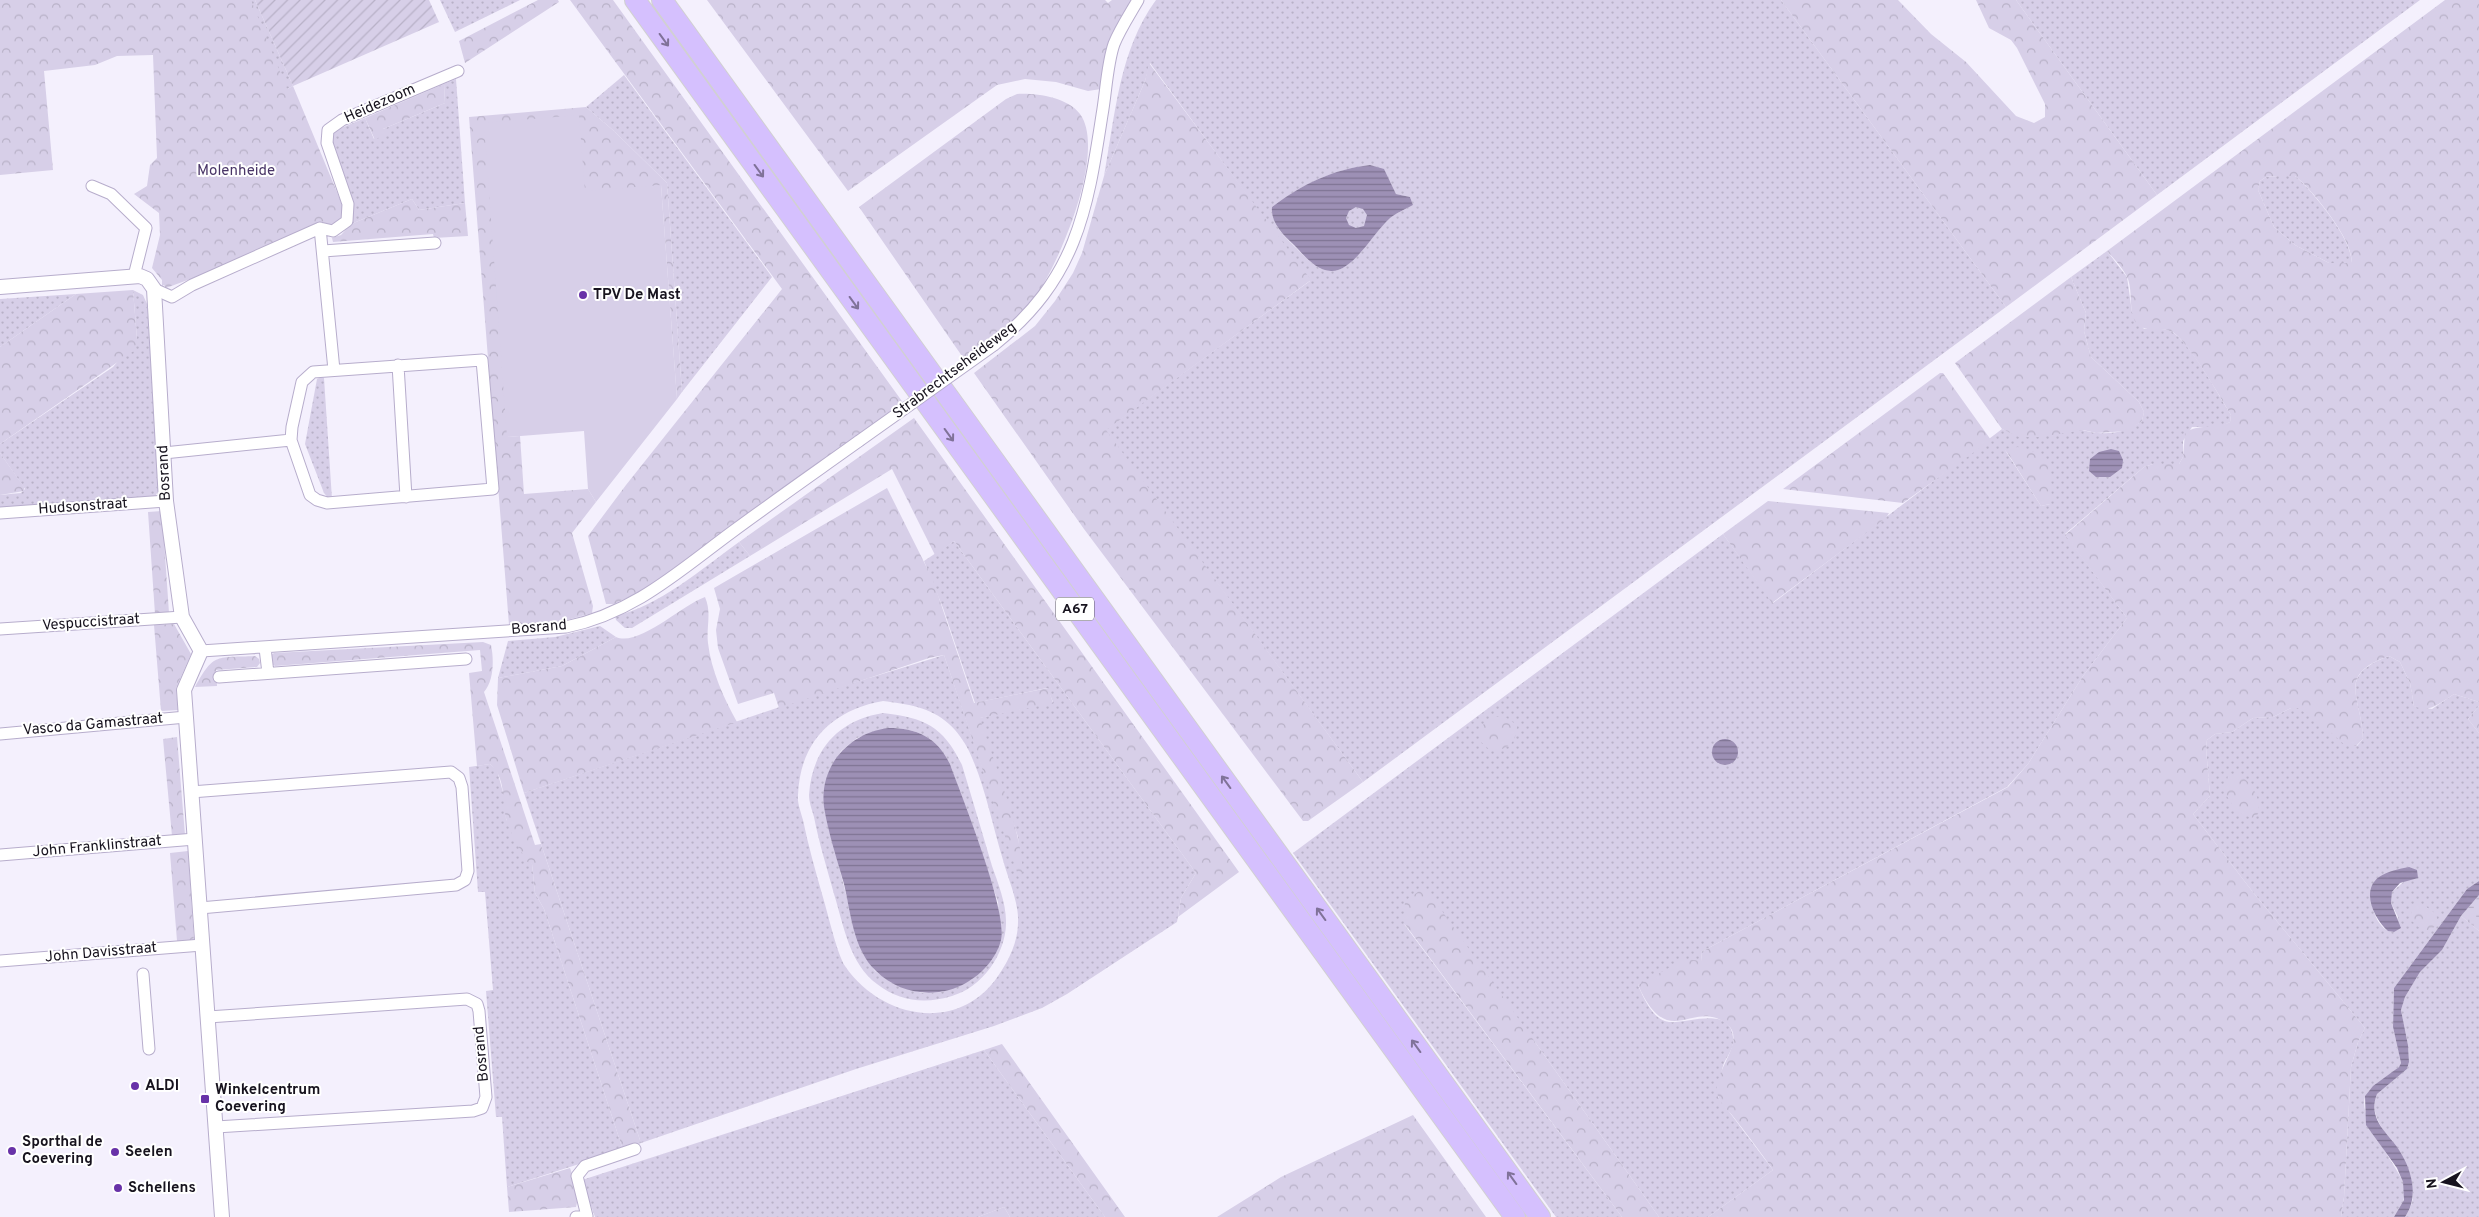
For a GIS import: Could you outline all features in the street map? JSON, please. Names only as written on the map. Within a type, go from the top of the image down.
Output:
[{"type":"highway","name":"A67","points":[[635,0],[1515,1217]]},
{"type":"highway","name":"A67","points":[[662,0],[1540,1217]]},
{"type":"street","name":"Strabrechtseheideweg","points":[[602,618],[642,598],[674,577],[732,532],[994,345],[1027,317],[1061,270],[1079,229],[1091,186],[1114,44],[1138,0]]},
{"type":"street","name":"Heidezoom","points":[[320,228],[333,231],[347,221],[348,204],[326,143],[328,130],[342,120],[458,71]]},
{"type":"street","points":[[92,186],[111,194],[146,228],[134,276]]},
{"type":"street","points":[[0,287],[134,276],[147,279],[154,290],[172,297],[192,285],[320,228],[334,370]]},
{"type":"street","points":[[323,251],[435,243]]},
{"type":"street","name":"Bosrand","points":[[154,290],[166,501],[182,616],[201,651],[566,627],[602,618]]},
{"type":"street","points":[[482,360],[493,489],[328,503],[317,500],[310,495],[291,440],[302,382],[314,372],[398,365],[482,360]]},
{"type":"street","points":[[398,365],[406,497]]},
{"type":"street","points":[[164,453],[291,440]]},
{"type":"street","name":"Hudsonstraat","points":[[0,513],[166,501]]},
{"type":"street","name":"Vespuccistraat","points":[[0,629],[182,616]]},
{"type":"street","points":[[266,648],[268,673]]},
{"type":"street","points":[[201,651],[184,690],[222,1217]]},
{"type":"street","points":[[219,676],[466,659]]},
{"type":"street","name":"Vasco da Gamastraat","points":[[0,734],[186,717]]},
{"type":"street","points":[[191,792],[451,772],[458,778],[462,787],[468,871],[465,880],[456,885],[200,908]]},
{"type":"street","name":"John Franklinstraat","points":[[0,855],[195,839]]},
{"type":"street","name":"John Davisstraat","points":[[0,962],[202,945]]},
{"type":"street","points":[[143,974],[148,1049]]},
{"type":"street","name":"Bosrand","points":[[208,1017],[467,999],[477,1004],[479,1011],[486,1097],[482,1108],[473,1111],[216,1127]]},
{"type":"street","points":[[576,1217],[587,1216],[577,1176],[585,1166],[635,1149]]},
{"type":"green space","name":"Molenheide","points":[[0,0],[251,0],[287,89],[293,86],[344,209],[340,220],[328,228],[166,288],[164,285],[162,286],[162,280],[152,268],[160,235],[159,213],[134,194],[147,186],[150,165],[157,158],[153,55],[117,56],[95,65],[44,71],[53,170],[0,175]]},
{"type":"green space","points":[[242,0],[255,0],[293,86],[283,91]]},
{"type":"green space","points":[[255,0],[429,0],[439,22],[293,86]]},
{"type":"green space","points":[[440,0],[520,0],[455,32]]},
{"type":"green space","points":[[538,0],[558,0],[559,2],[465,63],[459,41]]},
{"type":"green space","points":[[570,0],[613,0],[904,404],[657,583],[614,604],[606,604],[588,536],[626,485],[782,289]]},
{"type":"green space","points":[[707,0],[1105,0],[1108,3],[1112,0],[1137,0],[1101,89],[1088,91],[1056,82],[1025,79],[997,85],[848,191]]},
{"type":"green space","points":[[1156,0],[1781,0],[2006,307],[1363,782],[1105,430],[1310,281],[1150,63],[1145,81],[1104,176],[1120,84],[1134,40]],"holes":[[[1370,165],[1384,170],[1396,194],[1410,197],[1413,205],[1389,218],[1363,250],[1339,270],[1326,270],[1315,265],[1281,233],[1275,223],[1272,207],[1318,179],[1344,170]]]},
{"type":"green space","points":[[1781,0],[1898,0],[1931,34],[1966,62],[2016,116],[2034,123],[2045,117],[2045,104],[2017,48],[2011,40],[1989,28],[1976,0],[2016,0],[2157,195],[2006,307]]},
{"type":"green space","points":[[2016,0],[2420,0],[2157,195]]},
{"type":"green space","points":[[2445,0],[2479,0],[2479,702],[2454,694],[2430,708],[2425,709],[2414,706],[2410,683],[2400,662],[2389,656],[2372,663],[2362,671],[2357,680],[2355,689],[2363,739],[2356,746],[2346,746],[2319,722],[2298,708],[2291,708],[2273,717],[2253,718],[2232,732],[2215,734],[2207,740],[2210,796],[2193,814],[2252,891],[2365,1028],[2358,1042],[2351,1067],[2344,1197],[2341,1217],[1708,1217],[1773,1170],[1748,1135],[1722,1104],[1718,1096],[1719,1078],[1731,1049],[1733,1032],[1728,1025],[1715,1018],[1704,1016],[1671,1021],[1660,1017],[1649,1006],[1638,985],[1685,959],[1702,961],[1701,952],[2008,787],[2028,764],[2083,676],[2127,618],[2065,535],[2144,467],[2153,464],[2179,464],[2183,457],[2185,433],[2195,428],[2218,426],[2230,422],[2231,415],[2196,358],[2180,338],[2169,331],[2145,328],[2137,324],[2132,314],[2128,279],[2107,251]],"holes":[[[2295,176],[2311,192],[2340,230],[2351,254],[2351,263],[2329,263],[2295,245],[2274,227],[2258,190],[2260,181],[2266,177]]]},
{"type":"green space","points":[[1149,63],[1311,280],[1106,430],[1363,782],[1308,821],[1303,821],[1084,529],[974,373],[1035,326],[1055,301],[1073,273],[1082,253],[1104,176],[1145,81]]},
{"type":"green space","points":[[624,75],[772,277],[682,392],[667,183],[614,131],[586,107]]},
{"type":"green space","points":[[456,79],[465,203],[419,210],[412,199],[351,224],[353,215],[350,195],[329,144],[334,131],[365,118],[374,139],[383,129],[445,103],[444,84]]},
{"type":"green space","points":[[444,84],[445,103],[383,129],[385,134],[375,140],[365,118]]},
{"type":"green space","points":[[1017,94],[1051,97],[1074,108],[1080,114],[1087,132],[1088,155],[1083,183],[1064,241],[1040,290],[1029,306],[1014,321],[964,359],[859,207],[1006,99]]},
{"type":"green space","points":[[586,107],[614,131],[667,183],[682,392],[677,399],[661,185],[507,437],[520,436],[524,494],[588,489],[596,502],[572,533],[593,606],[592,613],[560,622],[509,625],[469,117]]},
{"type":"green space","name":"TPV De Mast","points":[[579,115],[585,191],[661,185],[677,399],[596,502],[588,489],[584,431],[507,437],[484,123]]},
{"type":"green space","points":[[2295,176],[2311,192],[2330,216],[2346,242],[2351,263],[2329,263],[2295,245],[2274,227],[2258,190],[2260,181],[2266,177]]},
{"type":"green space","points":[[412,199],[419,210],[465,203],[468,236],[434,238],[433,234],[333,242],[332,238],[341,235],[351,224]]},
{"type":"green space","points":[[1357,207],[1367,214],[1368,218],[1361,228],[1357,229],[1347,222],[1346,218],[1353,208]]},
{"type":"green space","points":[[2107,251],[2127,277],[2132,312],[2144,329],[2168,330],[2182,341],[2205,372],[2231,415],[2230,422],[2220,427],[2192,427],[2183,441],[2183,457],[2179,464],[2153,464],[2144,467],[2065,534],[2127,618],[2083,676],[2028,764],[2007,787],[1701,952],[1702,961],[1638,985],[1650,1008],[1663,1020],[1677,1022],[1707,1018],[1724,1021],[1730,1027],[1733,1045],[1724,1062],[1718,1097],[1773,1170],[1708,1217],[1659,1217],[1535,1042],[1404,924],[1622,1217],[1556,1217],[1293,853],[1723,534],[1773,603],[2002,429],[2015,434],[2035,437],[2070,430],[2110,433],[2121,431],[2142,421],[2144,412],[2139,402],[2091,357],[2084,331],[2086,313],[2071,277]],"holes":[[[2005,450],[2050,504],[2041,506]]]},
{"type":"green space","points":[[2071,277],[2086,313],[2084,331],[2091,357],[2139,402],[2144,412],[2142,421],[2128,431],[2096,433],[2083,430],[2040,437],[2019,437],[2002,429],[1955,363]]},
{"type":"green space","points":[[133,290],[143,295],[147,304],[159,489],[155,497],[0,508],[0,495],[21,493],[25,489],[0,453],[0,444],[113,367],[137,339]]},
{"type":"green space","points":[[133,290],[137,339],[135,350],[0,444],[0,347],[76,294]]},
{"type":"green space","points":[[76,294],[0,347],[0,299]]},
{"type":"green space","points":[[1940,373],[1943,373],[1991,440],[1903,503],[1783,489]]},
{"type":"green space","points":[[324,378],[332,499],[329,499],[324,493],[305,444],[317,379]]},
{"type":"green space","points":[[914,418],[1239,872],[1178,917],[1181,898],[1196,873],[954,541],[935,555],[892,469],[750,556],[739,542]]},
{"type":"green space","points":[[2018,447],[2045,455],[2051,479],[2050,504],[2041,506],[2005,449]]},
{"type":"green space","points":[[0,453],[24,487],[24,491],[0,495]]},
{"type":"green space","points":[[887,488],[933,580],[974,703],[1048,688],[1053,703],[980,718],[1015,827],[1022,869],[1020,881],[944,655],[929,658],[779,708],[774,693],[738,704],[718,648],[716,630],[720,609],[714,588]]},
{"type":"green space","points":[[1768,501],[1889,513],[1886,518],[1772,603],[1723,534]]},
{"type":"green space","points":[[162,511],[169,613],[155,614],[148,512]]},
{"type":"green space","points":[[954,541],[1196,873],[1181,898],[1177,922],[1067,994],[1042,1008],[994,1026],[856,1069],[641,1143],[524,793],[830,690],[944,655],[1021,880],[1018,837],[979,718],[1053,702],[1047,688],[975,703],[943,608],[924,561]],"holes":[[[883,701],[926,710],[942,718],[958,733],[975,764],[1017,907],[1018,929],[1015,944],[998,976],[982,994],[963,1006],[942,1012],[920,1013],[899,1008],[879,998],[860,984],[845,966],[832,932],[798,801],[800,776],[805,759],[812,744],[822,732],[848,712],[865,705]]]},
{"type":"green space","points":[[739,542],[750,556],[632,628],[625,628],[616,620],[615,616],[647,604],[680,585]]},
{"type":"green space","points":[[705,597],[708,609],[708,637],[712,664],[723,694],[737,722],[524,793],[497,705],[498,678],[562,666],[616,637],[636,636],[648,631]]},
{"type":"green space","points":[[174,624],[191,654],[176,688],[178,710],[161,711],[154,625]]},
{"type":"green space","points":[[600,626],[616,637],[562,666],[498,678],[508,641],[555,637]]},
{"type":"green space","points":[[483,642],[491,645],[493,657],[490,682],[484,692],[535,845],[541,844],[641,1143],[623,1150],[544,909],[535,893],[532,864],[526,861],[507,823],[499,775],[490,764],[477,766],[469,673],[482,671],[480,650],[275,666],[270,663],[271,655],[274,653]]},
{"type":"green space","points":[[255,656],[259,659],[260,663],[257,667],[216,670],[217,686],[195,687],[212,662],[224,657]]},
{"type":"green space","points":[[2389,656],[2400,662],[2410,683],[2414,706],[2432,709],[2454,694],[2479,702],[2479,706],[2468,719],[2479,733],[2479,881],[2467,889],[2394,988],[2393,1027],[2401,1063],[2399,1067],[2369,1091],[2364,1103],[2371,1126],[2403,1182],[2404,1196],[2402,1206],[2394,1217],[2341,1217],[2344,1197],[2351,1067],[2358,1042],[2365,1028],[2252,891],[2193,814],[2210,796],[2207,740],[2215,734],[2232,732],[2253,718],[2273,717],[2291,708],[2299,708],[2357,746],[2363,739],[2355,689],[2362,671]],"holes":[[[2417,870],[2392,892],[2391,903],[2398,917],[2394,932],[2388,931],[2380,924],[2374,913],[2371,896]]]},
{"type":"green space","points":[[2479,706],[2479,733],[2468,719]]},
{"type":"green space","points":[[883,713],[921,721],[931,726],[948,741],[962,765],[1005,907],[1005,933],[1002,945],[991,968],[983,977],[963,992],[942,999],[913,1000],[895,995],[877,984],[860,966],[845,931],[821,846],[809,795],[811,779],[816,764],[822,751],[831,739],[853,722]],"holes":[[[888,728],[917,732],[925,736],[939,747],[945,755],[950,764],[998,902],[1001,939],[993,958],[971,980],[942,992],[922,993],[892,983],[875,971],[863,954],[856,934],[824,807],[827,777],[841,751],[857,738]]]},
{"type":"green space","points":[[1492,717],[1505,717],[1517,725],[1517,731],[1507,747],[1491,751],[1481,742],[1481,734],[1483,725]]},
{"type":"green space","points":[[177,737],[185,835],[172,836],[163,739]]},
{"type":"green space","points":[[490,764],[497,770],[505,800],[506,819],[532,864],[535,893],[544,909],[623,1150],[507,1187],[502,1117],[496,1117],[486,991],[493,990],[485,892],[478,892],[469,767]]},
{"type":"green space","points":[[2237,774],[2251,785],[2257,796],[2258,814],[2252,818],[2237,812],[2225,793],[2228,775]]},
{"type":"green space","points":[[188,851],[194,941],[177,941],[170,853]]},
{"type":"green space","points":[[1425,887],[1659,1217],[1622,1217],[1404,923],[1405,901]]},
{"type":"green space","points":[[2479,895],[2479,931],[2461,916]]},
{"type":"green space","points":[[2419,904],[2424,905],[2436,914],[2438,923],[2432,929],[2423,931],[2412,921],[2411,910]]},
{"type":"green space","points":[[2461,916],[2479,931],[2479,1217],[2405,1217],[2412,1201],[2412,1191],[2390,1141],[2375,1114],[2375,1101],[2377,1094],[2407,1069],[2409,1062],[2408,1045],[2401,1010],[2405,997],[2420,972],[2442,950]]},
{"type":"green space","points":[[1002,1044],[1125,1217],[1105,1217],[984,1050]]},
{"type":"green space","points":[[984,1050],[1105,1217],[1010,1217],[1004,1207],[978,1217],[595,1217],[582,1180]]},
{"type":"green space","points":[[1413,1115],[1486,1217],[1217,1217],[1281,1177]]},
{"type":"green space","points":[[570,1168],[579,1194],[576,1207],[509,1212],[507,1187]]},
{"type":"green space","points":[[1004,1207],[1010,1217],[978,1217]]},
{"type":"shaded area","points":[[1370,165],[1384,169],[1396,194],[1410,197],[1413,205],[1390,218],[1363,250],[1347,265],[1339,270],[1326,270],[1311,262],[1282,233],[1273,218],[1272,207],[1318,179],[1356,167]],"holes":[[[1356,207],[1363,209],[1367,215],[1364,226],[1356,228],[1349,225],[1346,218],[1349,211]]]},
{"type":"shaded area","points":[[2111,449],[2119,451],[2123,460],[2122,468],[2110,477],[2096,477],[2089,471],[2090,459],[2099,452]]},
{"type":"shaded area","points":[[888,728],[917,732],[932,741],[945,755],[983,854],[998,905],[1001,940],[994,957],[974,978],[949,990],[929,993],[901,987],[884,978],[868,962],[854,930],[828,826],[824,807],[824,792],[826,778],[832,765],[849,744],[874,731]]},
{"type":"shaded area","points":[[1725,739],[1734,743],[1738,752],[1734,761],[1725,765],[1716,761],[1712,752],[1716,743]]},
{"type":"shaded area","points":[[2409,867],[2417,870],[2418,878],[2400,883],[2392,892],[2391,903],[2401,928],[2394,932],[2388,931],[2374,913],[2370,897],[2373,883],[2382,875]]},
{"type":"shaded area","points":[[2479,881],[2479,895],[2461,916],[2442,950],[2420,972],[2405,997],[2401,1010],[2408,1045],[2409,1062],[2407,1069],[2377,1094],[2375,1113],[2377,1120],[2406,1162],[2413,1186],[2412,1202],[2405,1217],[2394,1217],[2404,1200],[2403,1182],[2397,1168],[2366,1125],[2365,1096],[2373,1086],[2399,1067],[2401,1063],[2393,1027],[2394,988],[2467,889]]},
{"type":"place","name":"TPV De Mast","points":[[583,295]]},
{"type":"place","name":"ALDI","points":[[135,1086]]},
{"type":"place","name":"Winkelcentrum Coevering","points":[[205,1099]]},
{"type":"place","name":"Sporthal de Coevering","points":[[12,1151]]},
{"type":"place","name":"Seelen","points":[[115,1152]]},
{"type":"place","name":"Schellens","points":[[118,1188]]}]
